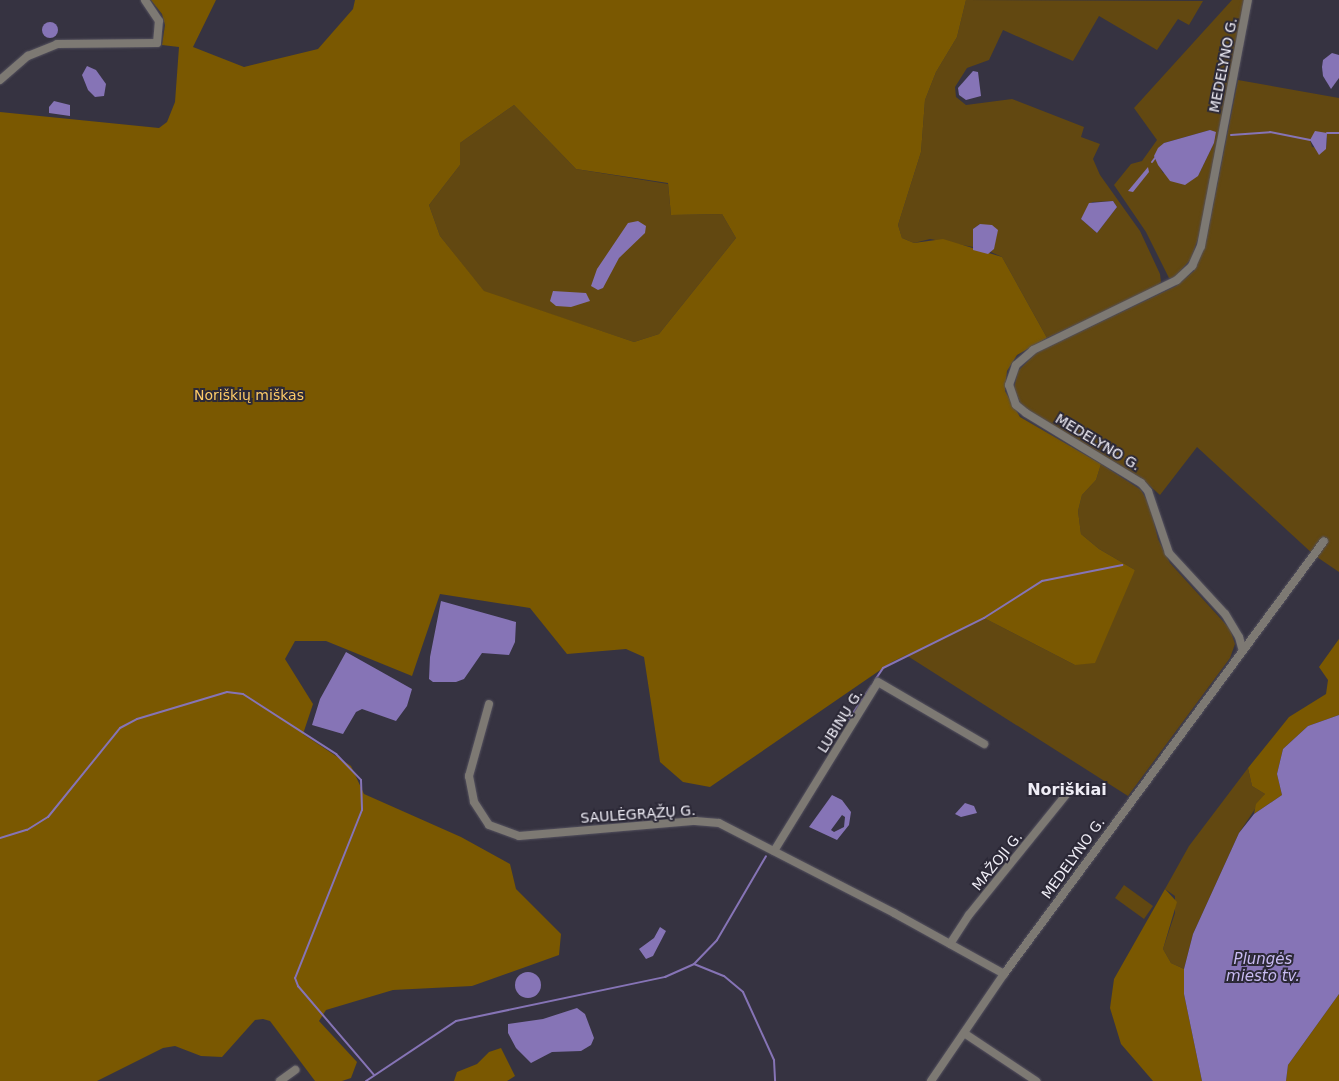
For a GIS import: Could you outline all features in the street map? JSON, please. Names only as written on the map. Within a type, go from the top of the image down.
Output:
[{"type":"street","points":[[0,80],[28,56],[57,44],[157,43],[159,21],[145,0]]},
{"type":"street","name":"MEDELYNO G.","points":[[931,1081],[1004,974],[1242,648],[1237,632],[1225,614],[1168,553],[1148,490],[1140,483],[1026,413],[1016,404],[1010,385],[1012,371],[1025,355],[1177,280],[1192,266],[1201,246],[1248,0]]},
{"type":"street","points":[[1242,648],[1324,541]]},
{"type":"street","name":"LUBINŲ G.","points":[[774,851],[878,682],[984,744]]},
{"type":"street","name":"SAULĖGRĄŽŲ G.","points":[[489,704],[469,776],[474,802],[489,825],[519,836],[695,821],[719,823],[1004,974]]},
{"type":"street","name":"MAŽOJI G.","points":[[950,944],[968,915],[1066,795]]},
{"type":"street","points":[[964,1033],[1036,1081]]},
{"type":"street","points":[[280,1081],[295,1070]]},
{"type":"shaded area","points":[[966,0],[1203,1],[1189,25],[1178,19],[1157,50],[1099,16],[1073,61],[1003,30],[989,60],[967,68],[955,87],[956,97],[966,105],[1012,99],[1084,127],[1081,137],[1100,144],[1093,159],[1100,175],[1140,231],[1160,274],[1161,282],[1155,288],[1047,338],[1002,257],[991,252],[995,236],[980,224],[973,229],[973,247],[930,239],[914,243],[902,238],[898,225],[921,152],[925,100],[936,72],[957,37]],"holes":[[[1113,201],[1117,207],[1097,233],[1081,219],[1092,202]]]},
{"type":"shaded area","points":[[1232,0],[1246,0],[1201,230],[1191,259],[1174,278],[1169,278],[1146,232],[1114,185],[1131,164],[1142,161],[1157,140],[1134,108]],"holes":[[[1210,130],[1214,143],[1198,176],[1163,173],[1154,156],[1164,143]]]},
{"type":"shaded area","points":[[1238,80],[1339,98],[1339,572],[1314,555],[1197,447],[1160,495],[1142,479],[1029,411],[1021,405],[1014,388],[1018,371],[1036,353],[1176,286],[1194,271],[1206,242]],"holes":[[[1327,138],[1326,149],[1312,147],[1310,140]]]},
{"type":"shaded area","points":[[514,105],[576,169],[668,184],[671,215],[722,214],[736,238],[659,334],[634,342],[484,292],[440,236],[429,205],[460,165],[460,143]]},
{"type":"shaded area","points":[[1101,464],[1141,490],[1150,506],[1158,539],[1170,563],[1230,629],[1235,644],[1230,658],[1128,796],[906,655],[984,618],[1075,665],[1135,570],[1099,549],[1081,534],[1078,511],[1082,495],[1096,480]]},
{"type":"shaded area","points":[[1248,768],[1252,786],[1265,794],[1239,833],[1193,934],[1184,969],[1171,963],[1163,949],[1175,913],[1175,896],[1165,889],[1189,846]]},
{"type":"shaded area","points":[[1124,885],[1153,906],[1144,919],[1115,898]]},
{"type":"green space","name":"Noriškių miškas","points":[[151,0],[216,0],[193,47],[244,67],[318,49],[353,9],[355,0],[966,0],[957,37],[936,72],[925,100],[921,152],[898,225],[902,238],[914,243],[943,239],[1002,257],[1047,338],[1017,355],[1007,371],[1005,391],[1020,417],[1101,464],[1096,480],[1082,495],[1078,511],[1081,534],[1099,549],[1135,570],[1095,663],[1075,665],[984,618],[892,662],[710,787],[683,782],[660,762],[644,657],[626,649],[567,654],[530,608],[440,594],[412,676],[326,641],[295,641],[285,659],[313,704],[303,734],[351,766],[364,794],[461,837],[510,864],[516,889],[561,934],[559,955],[472,986],[393,990],[326,1010],[319,1021],[357,1062],[351,1078],[342,1081],[315,1081],[270,1021],[263,1019],[255,1020],[222,1057],[201,1056],[175,1046],[163,1048],[97,1081],[0,1081],[0,112],[159,128],[167,122],[175,102],[179,47],[162,45],[165,25],[162,14]],"holes":[[[514,105],[576,169],[668,183],[671,215],[722,214],[736,238],[659,334],[634,342],[484,291],[440,236],[429,205],[460,165],[460,143]]]},
{"type":"green space","points":[[1339,639],[1339,715],[1308,726],[1283,749],[1277,774],[1282,795],[1254,814],[1256,804],[1265,794],[1252,786],[1248,768],[1289,717],[1326,694],[1328,680],[1319,667]]},
{"type":"green space","points":[[1165,889],[1177,902],[1163,949],[1171,963],[1184,969],[1184,994],[1202,1081],[1153,1081],[1121,1044],[1110,1008],[1114,979]]},
{"type":"green space","points":[[1339,994],[1339,1081],[1286,1081],[1288,1065]]},
{"type":"green space","points":[[501,1048],[515,1076],[507,1081],[454,1081],[457,1072],[477,1064],[489,1052]]},
{"type":"water","points":[[50,22],[56,24],[58,30],[56,36],[50,38],[44,36],[42,30],[44,24]]},
{"type":"water","points":[[1332,53],[1339,55],[1339,78],[1331,89],[1323,76],[1322,67],[1323,60]]},
{"type":"water","points":[[87,66],[96,70],[106,84],[104,96],[95,97],[88,90],[82,75]]},
{"type":"water","points":[[973,71],[978,72],[981,96],[966,100],[959,95],[958,88]]},
{"type":"water","points":[[54,101],[70,105],[70,116],[49,113],[49,107]]},
{"type":"water","points":[[1210,130],[1216,132],[1214,143],[1198,176],[1185,185],[1170,181],[1154,156],[1158,148],[1164,143]]},
{"type":"water","points":[[1315,131],[1327,133],[1326,149],[1319,155],[1310,140]]},
{"type":"water","points":[[1148,167],[1149,172],[1133,192],[1128,191]]},
{"type":"water","points":[[1113,201],[1117,207],[1097,233],[1081,219],[1089,203]]},
{"type":"water","points":[[638,221],[646,226],[645,233],[619,258],[603,288],[598,290],[591,286],[597,269],[628,223]]},
{"type":"water","points":[[980,224],[992,225],[998,230],[994,249],[988,254],[973,250],[973,229]]},
{"type":"water","points":[[553,291],[586,293],[590,301],[571,307],[556,306],[550,301]]},
{"type":"water","points":[[441,601],[516,622],[515,642],[509,655],[482,653],[464,679],[456,682],[433,682],[429,679],[430,657]]},
{"type":"water","points":[[346,652],[412,689],[407,706],[396,721],[362,709],[356,712],[343,734],[312,725],[320,699]]},
{"type":"water","name":"Plungės miesto tv.","points":[[1339,715],[1339,994],[1288,1065],[1286,1081],[1202,1081],[1184,994],[1184,969],[1193,934],[1239,833],[1254,814],[1282,795],[1277,774],[1283,749],[1308,726]]},
{"type":"water","points":[[832,795],[842,800],[851,812],[849,825],[837,840],[809,827]],"holes":[[[842,815],[845,817],[844,827],[834,832],[831,830]]]},
{"type":"water","points":[[965,803],[974,806],[977,813],[961,817],[955,814]]},
{"type":"water","points":[[660,927],[666,931],[653,956],[646,959],[639,949],[654,938]]},
{"type":"water","points":[[528,972],[537,976],[541,985],[537,994],[528,998],[519,994],[515,985],[519,976]]},
{"type":"water","points":[[577,1008],[585,1014],[594,1038],[591,1045],[581,1051],[552,1052],[531,1063],[516,1048],[508,1033],[508,1024],[543,1019]]},
{"type":"waterway","points":[[1231,135],[1270,132],[1310,140]]},
{"type":"waterway","points":[[1327,133],[1339,133]]},
{"type":"waterway","points":[[1152,162],[1155,158]]},
{"type":"waterway","points":[[875,680],[883,668],[984,618],[1042,581],[1122,565]]},
{"type":"waterway","points":[[849,719],[871,686]]},
{"type":"waterway","points":[[0,838],[27,830],[48,817],[120,728],[137,719],[227,692],[243,694],[336,754],[361,780],[362,810],[295,978],[298,986],[374,1075]]},
{"type":"waterway","points":[[694,964],[717,940],[766,856]]},
{"type":"waterway","points":[[366,1081],[456,1021],[665,977],[694,964],[724,976],[743,992],[774,1060],[775,1081]]},
{"type":"district","name":"Noriškiai","points":[[1067,790]]}]
